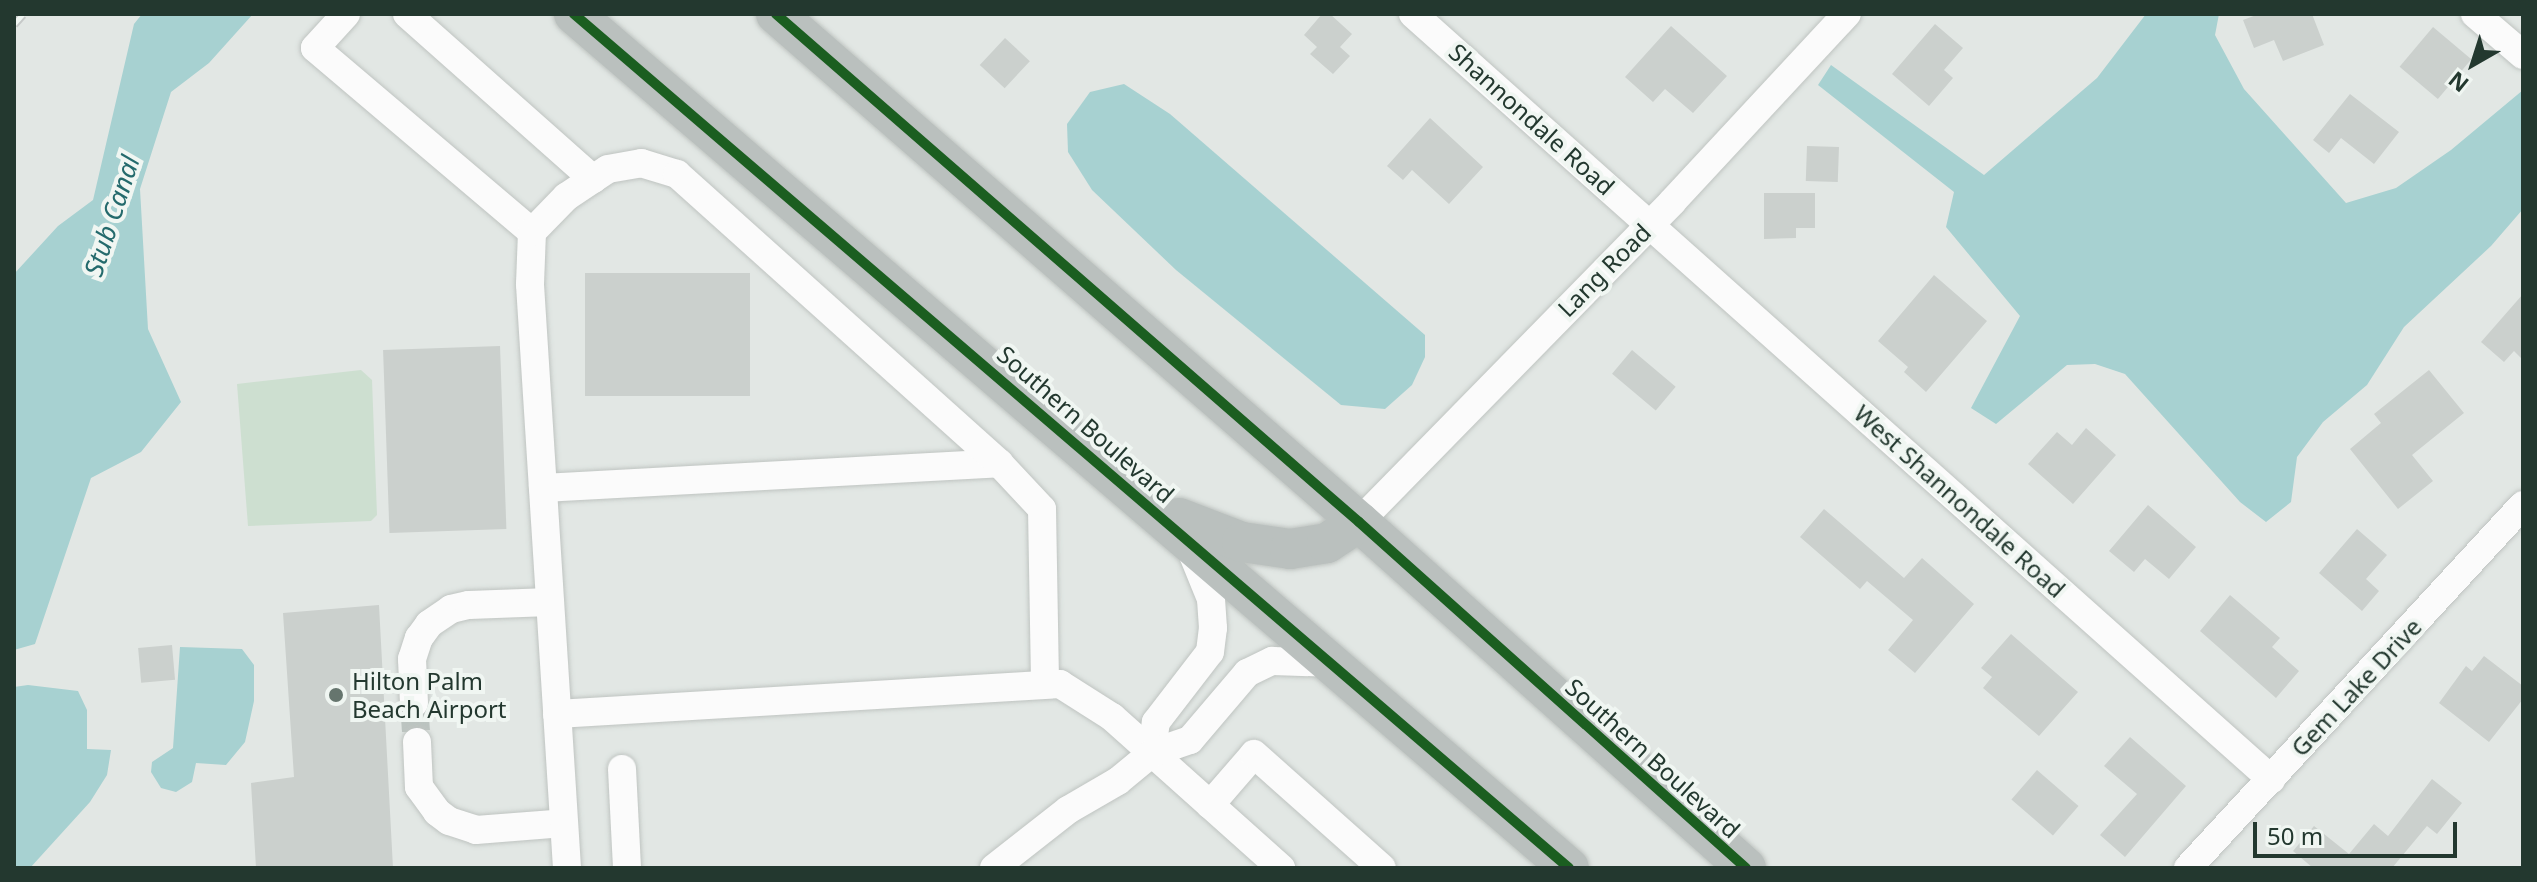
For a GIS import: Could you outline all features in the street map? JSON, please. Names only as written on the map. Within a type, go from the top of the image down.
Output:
[{"type":"highway","name":"Southern Boulevard","points":[[574,14],[1334,663],[1569,868]]},
{"type":"highway","name":"Southern Boulevard","points":[[776,14],[1359,522],[1746,868]]},
{"type":"highway","points":[[1153,508],[1242,542],[1290,549],[1327,543],[1359,522]]},
{"type":"street","points":[[346,14],[315,48],[532,232]]},
{"type":"street","points":[[407,14],[593,179]]},
{"type":"street","name":"Shannondale Road","points":[[1413,14],[1650,223]]},
{"type":"street","name":"Lang Road","points":[[1359,522],[1650,223],[1847,14]]},
{"type":"street","points":[[2475,14],[2523,55]]},
{"type":"street","points":[[567,868],[530,284],[532,232],[566,197],[608,169],[641,163],[677,174],[999,463],[1042,509],[1045,684]]},
{"type":"street","name":"West Shannondale Road","points":[[1650,223],[2271,779]]},
{"type":"street","points":[[543,488],[999,463]]},
{"type":"street","name":"Gem Lake Drive","points":[[2188,868],[2523,505]]},
{"type":"street","points":[[1152,753],[1156,722],[1200,670],[1210,652],[1212,639],[1211,599],[1184,535]]},
{"type":"street","points":[[414,703],[412,659],[419,638],[429,624],[451,609],[469,605],[550,602]]},
{"type":"street","points":[[994,868],[1068,810],[1118,781],[1152,753],[1190,740],[1247,673],[1272,661],[1334,663]]},
{"type":"street","points":[[557,714],[1060,684],[1079,694],[1152,753],[1281,868]]},
{"type":"street","points":[[417,742],[419,787],[437,812],[449,821],[476,830],[564,823]]},
{"type":"street","points":[[1210,805],[1254,754],[1382,868]]},
{"type":"street","points":[[622,769],[627,868]]},
{"type":"green space","points":[[361,370],[372,380],[377,515],[371,521],[248,526],[237,384]]},
{"type":"water","name":"Stub Canal","points":[[142,14],[253,14],[209,63],[171,92],[140,189],[148,329],[181,402],[141,452],[91,478],[35,644],[14,650],[14,274],[58,226],[93,200],[134,24]]},
{"type":"water","points":[[2146,14],[2219,14],[2215,35],[2244,89],[2346,203],[2396,188],[2451,150],[2523,90],[2523,209],[2491,246],[2404,327],[2367,385],[2323,422],[2297,457],[2291,502],[2266,522],[2240,502],[2125,374],[2095,364],[2067,365],[1996,424],[1971,408],[2020,316],[1946,227],[1954,192],[1818,85],[1831,65],[1984,175],[2097,78]]},
{"type":"water","points":[[1124,84],[1170,114],[1425,335],[1425,357],[1412,385],[1385,409],[1341,405],[1176,270],[1092,190],[1068,152],[1067,124],[1090,92]]},
{"type":"water","points":[[180,647],[242,649],[254,665],[254,701],[245,742],[226,765],[196,763],[192,782],[176,792],[161,788],[151,772],[152,762],[173,748]]},
{"type":"water","points":[[28,685],[78,691],[87,710],[87,749],[111,750],[107,775],[90,802],[30,868],[14,868],[14,687]]},
{"type":"building","points":[[1322,14],[1330,14],[1352,34],[1340,47],[1350,56],[1333,74],[1310,54],[1317,47],[1304,35]]},
{"type":"building","points":[[2259,14],[2312,14],[2324,45],[2283,61],[2274,40],[2254,48],[2243,20]]},
{"type":"building","points":[[1935,24],[1963,48],[1944,70],[1953,78],[1929,106],[1892,74]]},
{"type":"building","points":[[1671,26],[1727,76],[1693,113],[1665,89],[1653,102],[1625,77]]},
{"type":"building","points":[[2433,27],[2471,59],[2438,99],[2400,67]]},
{"type":"building","points":[[1005,38],[1030,61],[1005,88],[980,65]]},
{"type":"building","points":[[2350,94],[2399,132],[2374,164],[2341,138],[2329,153],[2313,140]]},
{"type":"building","points":[[1430,118],[1483,167],[1449,204],[1412,170],[1403,180],[1387,166]]},
{"type":"building","points":[[1807,146],[1839,147],[1838,182],[1806,181]]},
{"type":"building","points":[[1764,193],[1815,193],[1815,228],[1796,228],[1796,238],[1764,239]]},
{"type":"building","points":[[585,273],[750,273],[750,396],[585,396]]},
{"type":"building","points":[[1934,275],[1987,321],[1926,392],[1904,372],[1908,367],[1878,341]]},
{"type":"building","points":[[2523,294],[2523,360],[2514,351],[2504,362],[2481,342]]},
{"type":"building","points":[[500,346],[506,529],[389,533],[383,350]]},
{"type":"building","points":[[1632,350],[1676,387],[1656,410],[1612,374]]},
{"type":"building","points":[[2429,370],[2464,413],[2412,455],[2433,481],[2398,509],[2350,449],[2381,423],[2374,414]]},
{"type":"building","points":[[2086,428],[2116,455],[2073,504],[2028,464],[2057,432],[2072,445]]},
{"type":"building","points":[[2148,505],[2196,547],[2169,579],[2145,559],[2134,572],[2109,551]]},
{"type":"building","points":[[1824,509],[1904,578],[1922,558],[1974,604],[1915,673],[1888,650],[1913,620],[1867,581],[1860,589],[1800,537]]},
{"type":"building","points":[[2357,529],[2387,555],[2366,579],[2379,591],[2362,611],[2319,573]]},
{"type":"building","points":[[2230,595],[2280,638],[2272,647],[2299,671],[2276,698],[2200,631]]},
{"type":"building","name":"Hilton Palm Beach Airport","points":[[379,605],[393,868],[256,868],[251,783],[294,777],[283,613]]},
{"type":"building","points":[[2011,634],[2078,692],[2039,736],[1983,688],[1992,677],[1981,668]]},
{"type":"building","points":[[172,645],[175,680],[141,683],[138,648]]},
{"type":"building","points":[[2484,656],[2523,686],[2523,699],[2489,742],[2439,703],[2466,666],[2472,671]]},
{"type":"building","points":[[2130,737],[2186,786],[2125,857],[2100,835],[2137,794],[2104,766]]},
{"type":"building","points":[[2037,770],[2079,806],[2053,836],[2011,799]]},
{"type":"building","points":[[2432,779],[2462,803],[2437,834],[2427,826],[2392,868],[2313,868],[2293,851],[2314,826],[2349,854],[2374,824],[2388,836]]},
{"type":"tunnel","points":[[414,703],[417,742]]},
{"type":"railway","points":[[14,24],[23,14]]},
{"type":"cycle path","points":[[574,14],[1569,868]]},
{"type":"cycle path","points":[[776,14],[1359,522],[1746,868]]},
{"type":"place","name":"Hilton Palm Beach Airport","points":[[336,695]]}]
